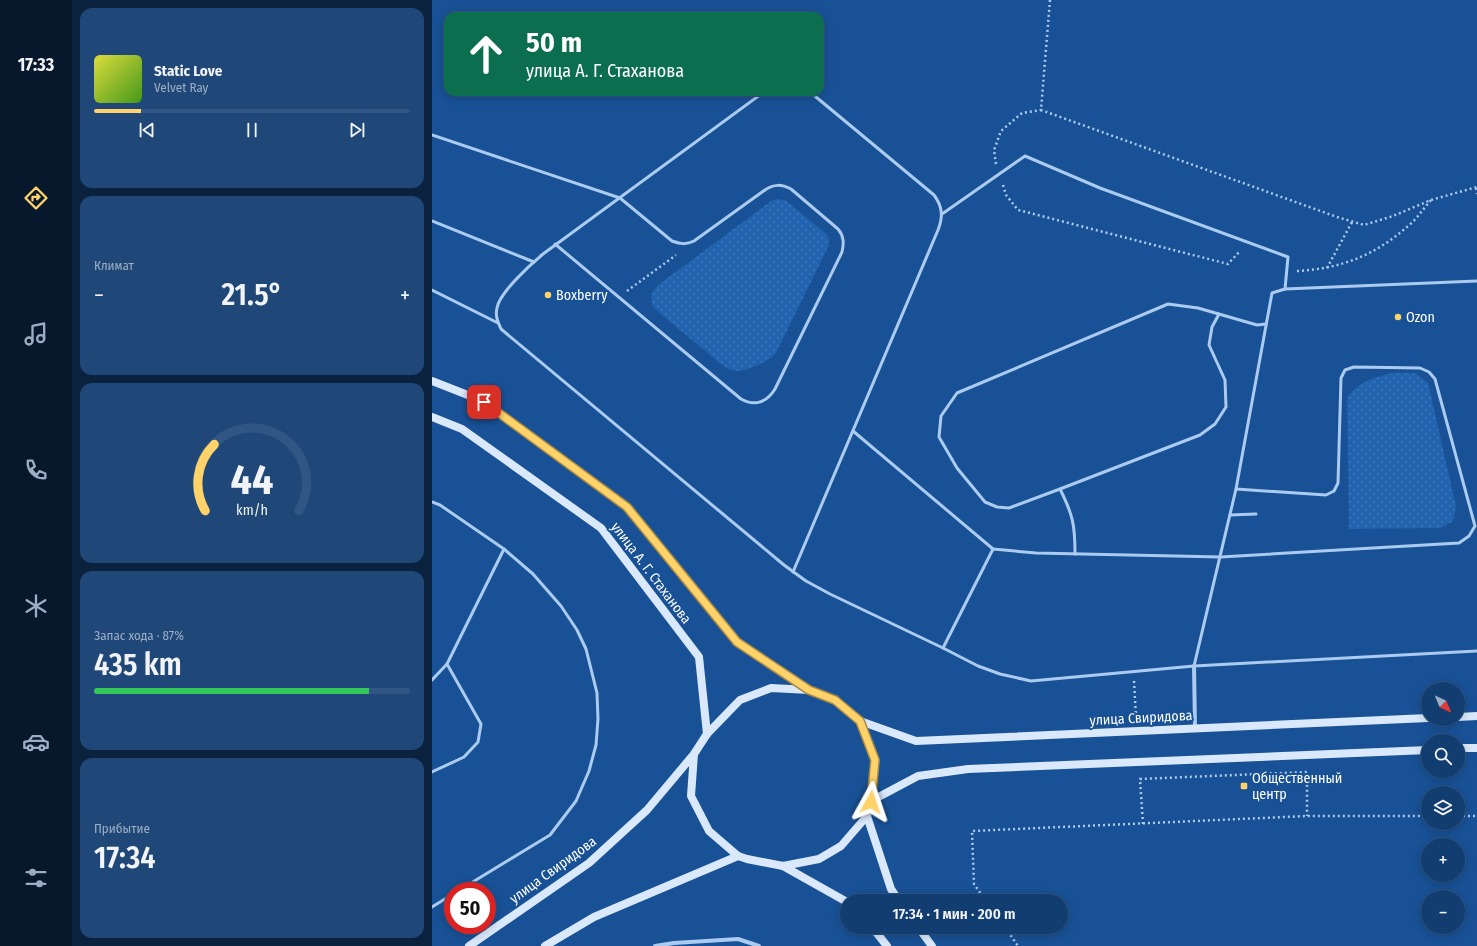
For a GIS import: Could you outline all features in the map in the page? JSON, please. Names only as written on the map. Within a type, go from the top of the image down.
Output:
[{"type":"main road","name":"улица А. Г. Стаханова","points":[[432,381],[484,402],[627,507],[737,642],[809,690]]},
{"type":"main road","name":"улица А. Г. Стаханова","points":[[432,417],[462,428],[601,528],[699,657],[707,734]]},
{"type":"main road","name":"улица Свиридова","points":[[469,946],[589,863],[647,810],[694,754],[707,734],[740,700],[771,688],[809,690]]},
{"type":"main road","points":[[784,866],[819,859],[841,846],[867,816],[871,802],[875,760],[860,721],[835,700],[809,690]]},
{"type":"main road","points":[[1465,717],[1477,716]]},
{"type":"main road","name":"улица Свиридова","points":[[860,721],[916,741],[1421,718]]},
{"type":"main road","points":[[1465,748],[1477,748]]},
{"type":"main road","points":[[871,802],[918,776],[968,769],[1421,750]]},
{"type":"main road","points":[[694,754],[692,796],[709,831],[738,856],[784,866],[840,898]]},
{"type":"main road","points":[[867,816],[890,889],[894,894]]},
{"type":"main road","points":[[545,946],[594,917],[738,856]]},
{"type":"main road","points":[[877,934],[886,946]]},
{"type":"main road","points":[[923,934],[932,946]]},
{"type":"street","points":[[1194,666],[1196,728]]},
{"type":"street","points":[[655,946],[674,943],[738,939],[759,946]]},
{"type":"lane","points":[[759,96],[555,244],[534,262],[520,275],[499,301],[497,308],[498,323],[501,329],[793,572],[830,594],[978,666],[1000,674],[1031,681],[1194,666],[1477,651]]},
{"type":"lane","points":[[793,572],[938,230],[942,214],[941,207],[934,195],[815,96]]},
{"type":"lane","points":[[432,135],[620,198],[672,241],[683,244],[694,241],[765,190],[772,186],[778,185],[791,189],[838,228],[844,240],[842,252],[775,388],[768,398],[764,401],[756,403],[746,402],[741,399],[555,244]]},
{"type":"lane","points":[[942,214],[1025,156],[1100,188],[1288,257],[1285,289]]},
{"type":"lane","points":[[432,221],[534,262]]},
{"type":"lane","points":[[1194,666],[1236,489],[1272,293],[1285,289],[1477,282]]},
{"type":"lane","points":[[432,290],[498,323]]},
{"type":"lane","points":[[1219,314],[1212,327],[1209,345],[1225,380],[1226,407],[1215,424],[1200,435],[1009,508],[997,507],[985,502],[957,468],[939,437],[941,416],[957,393],[1168,304],[1198,308],[1219,314],[1257,325],[1266,324]]},
{"type":"lane","points":[[853,432],[994,549],[1036,553],[1220,557],[1459,543],[1469,536],[1475,526],[1434,379],[1430,372],[1420,368],[1354,367],[1345,370],[1341,378],[1338,483],[1334,491],[1326,495],[1236,489]]},
{"type":"lane","points":[[1060,489],[1070,509],[1075,529],[1075,554]]},
{"type":"lane","points":[[432,502],[504,549],[533,574],[561,606],[577,630],[586,649],[597,693],[598,719],[596,745],[589,771],[576,801],[550,835],[473,882]]},
{"type":"lane","points":[[1230,516],[1256,514]]},
{"type":"lane","points":[[432,680],[447,664],[504,549]]},
{"type":"lane","points":[[943,648],[994,549]]},
{"type":"lane","points":[[432,772],[464,757],[478,742],[481,724],[447,664]]},
{"type":"lane","points":[[432,907],[444,900]]},
{"type":"path","points":[[1041,110],[1050,0]]},
{"type":"path","points":[[1248,243],[1228,264],[1018,210],[1006,195],[998,174],[994,150],[1001,131],[1022,113],[1041,110],[1337,217],[1364,225],[1393,216],[1431,200],[1476,187],[1477,194]]},
{"type":"path","points":[[1286,272],[1320,270],[1352,261],[1383,246],[1409,226],[1431,200]]},
{"type":"path","points":[[1327,268],[1352,222]]},
{"type":"path","points":[[619,297],[694,241]]},
{"type":"path","points":[[1133,671],[1137,731]]},
{"type":"path","points":[[1143,824],[1140,779],[1307,772],[1307,816]]},
{"type":"path","points":[[981,894],[974,884],[972,831],[1307,816],[1421,816]]},
{"type":"path","points":[[1465,816],[1477,816]]},
{"type":"path","points":[[1010,934],[1018,946]]},
{"type":"shaded area","points":[[776,199],[785,200],[825,233],[829,238],[829,245],[776,353],[764,362],[741,371],[737,371],[722,365],[656,310],[652,305],[651,294],[658,285]]},
{"type":"shaded area","points":[[1392,373],[1415,373],[1428,383],[1456,506],[1453,521],[1441,528],[1349,529],[1347,397],[1357,387],[1367,381]]},
{"type":"place","name":"Boxberry","points":[[548,295]]},
{"type":"place","name":"Ozon","points":[[1398,317]]},
{"type":"place","name":"Общественный центр","points":[[1244,786]]},
{"type":"route","points":[[484,402],[627,507],[737,642],[809,690],[835,700],[860,721],[875,760],[871,802]]}]
